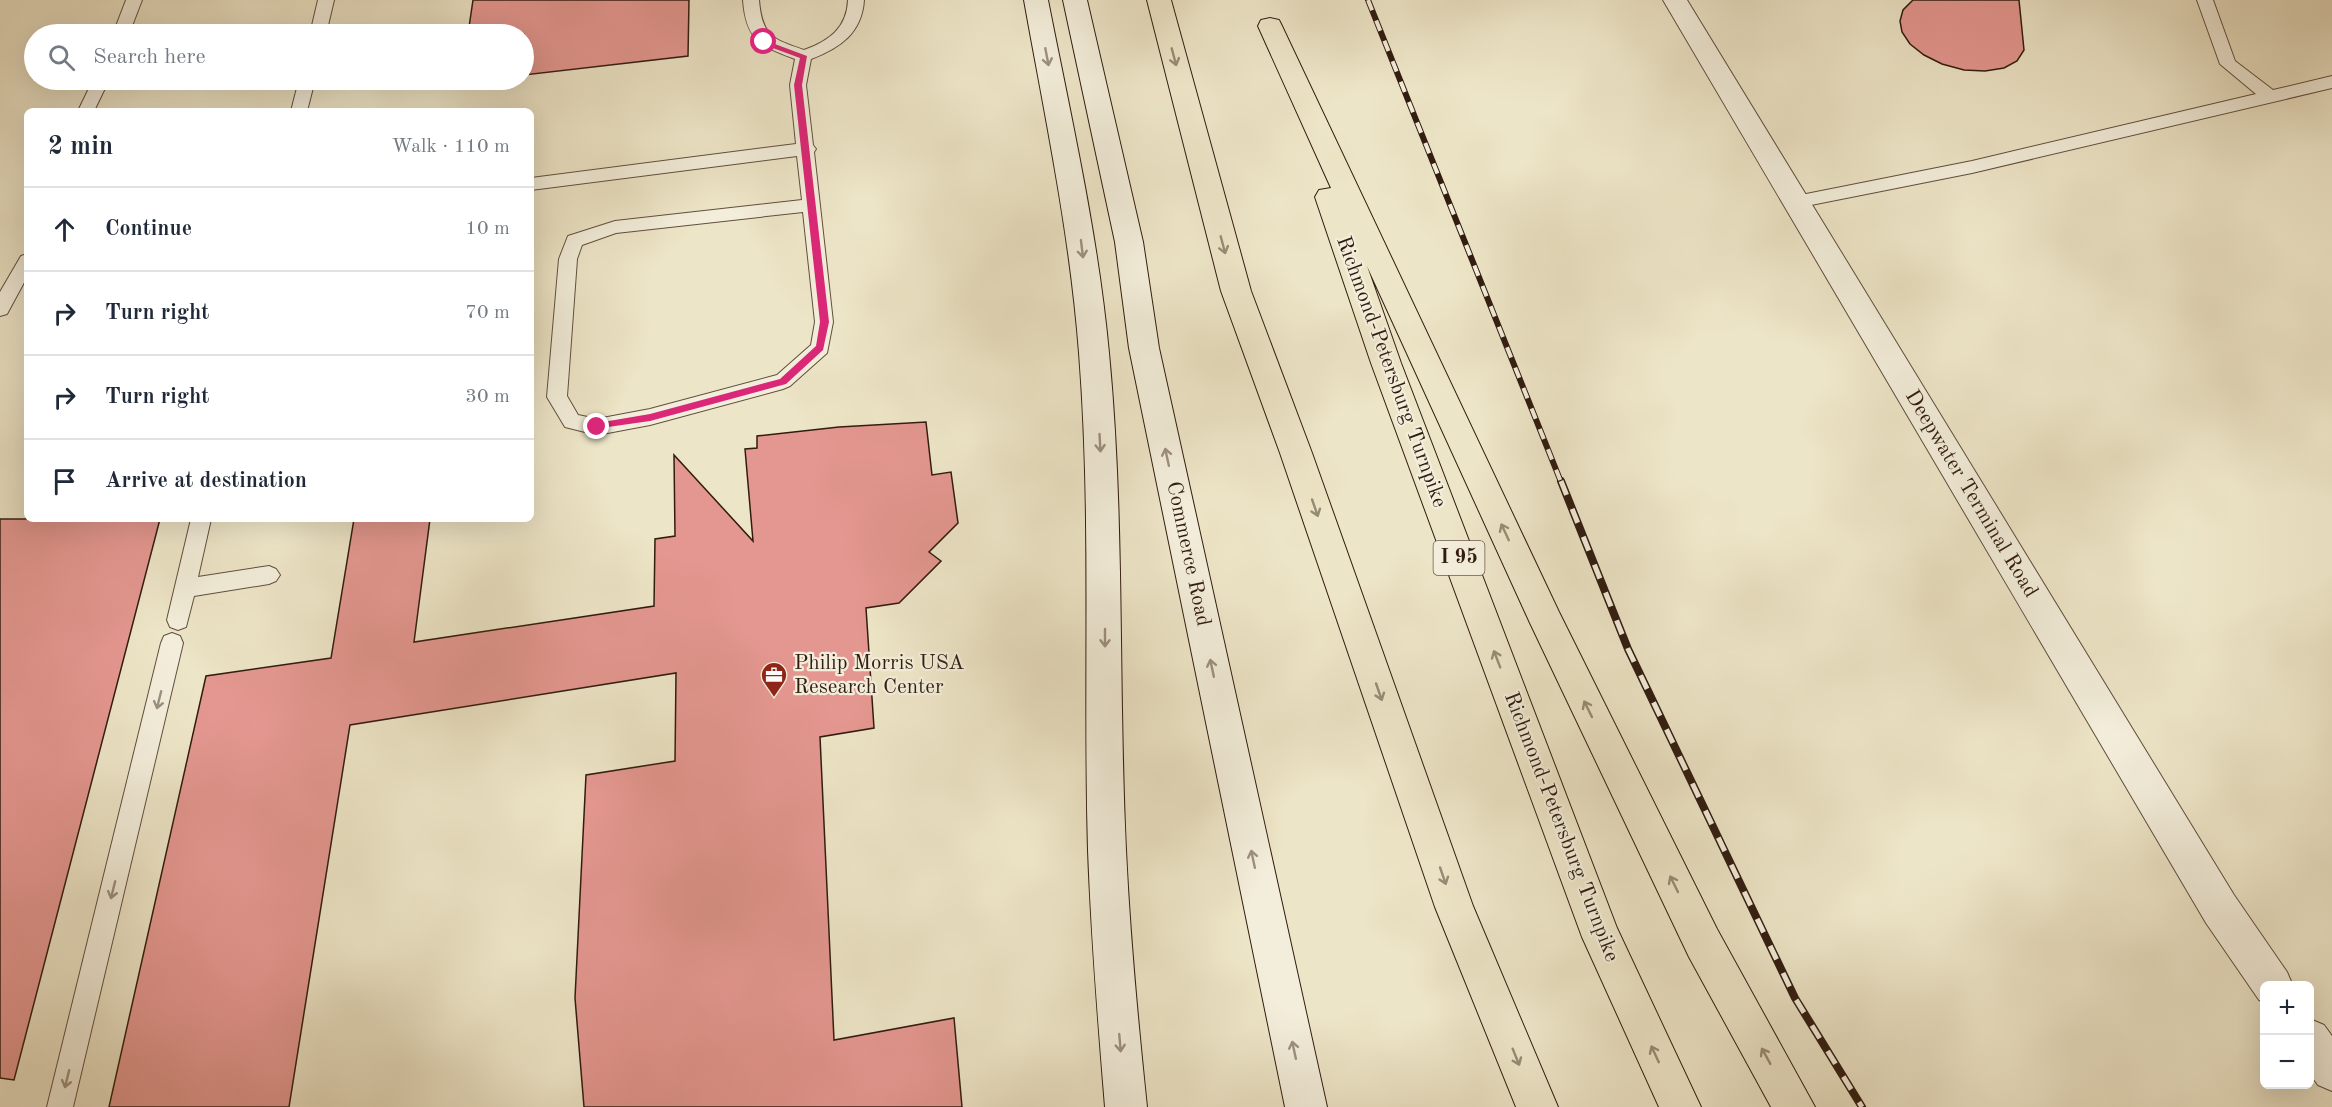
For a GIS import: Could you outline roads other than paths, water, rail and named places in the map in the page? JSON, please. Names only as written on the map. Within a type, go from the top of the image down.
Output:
[{"type":"highway","points":[[1159,0],[1236,291],[1296,453],[1454,907],[1537,1107]]},
{"type":"highway","points":[[1265,13],[1552,634],[1703,943],[1794,1107]]},
{"type":"highway","name":"Richmond-Petersburg Turnpike","points":[[1265,13],[1386,363],[1593,915],[1680,1107]]},
{"type":"main road","points":[[1036,0],[1080,231],[1094,352],[1100,443],[1105,626],[1107,849],[1114,984],[1126,1107]]},
{"type":"main road","name":"Commerce Road","points":[[1075,0],[1129,242],[1144,348],[1306,1107]]},
{"type":"main road","name":"Deepwater Terminal Road","points":[[1675,0],[2220,909],[2270,981]]},
{"type":"main road","points":[[2314,1045],[2332,1071]]},
{"type":"lane","points":[[126,24],[134,0]]},
{"type":"lane","points":[[320,24],[326,0]]},
{"type":"lane","points":[[751,0],[752,21],[764,42],[804,56],[831,46],[849,28],[856,8],[856,0]]},
{"type":"lane","points":[[2205,0],[2228,64],[2269,96]]},
{"type":"lane","points":[[804,56],[798,85],[807,149],[824,322],[820,348],[783,381],[650,417],[597,427],[572,421],[557,397],[568,259],[574,241],[615,227],[812,205]]},
{"type":"lane","points":[[1796,202],[1972,167],[2332,82]]},
{"type":"lane","points":[[87,108],[96,90]]},
{"type":"lane","points":[[300,108],[304,90]]},
{"type":"lane","points":[[534,184],[807,149]]},
{"type":"lane","points":[[0,309],[24,266]]},
{"type":"lane","points":[[60,1107],[200,522]]},
{"type":"lane","points":[[186,588],[269,575]]},
{"type":"railway","points":[[1368,0],[1561,482]]},
{"type":"railway","points":[[1561,481],[1628,649],[1795,998],[1862,1107]]},
{"type":"place","name":"Philip Morris USA Research Center","points":[[774,698]]}]
